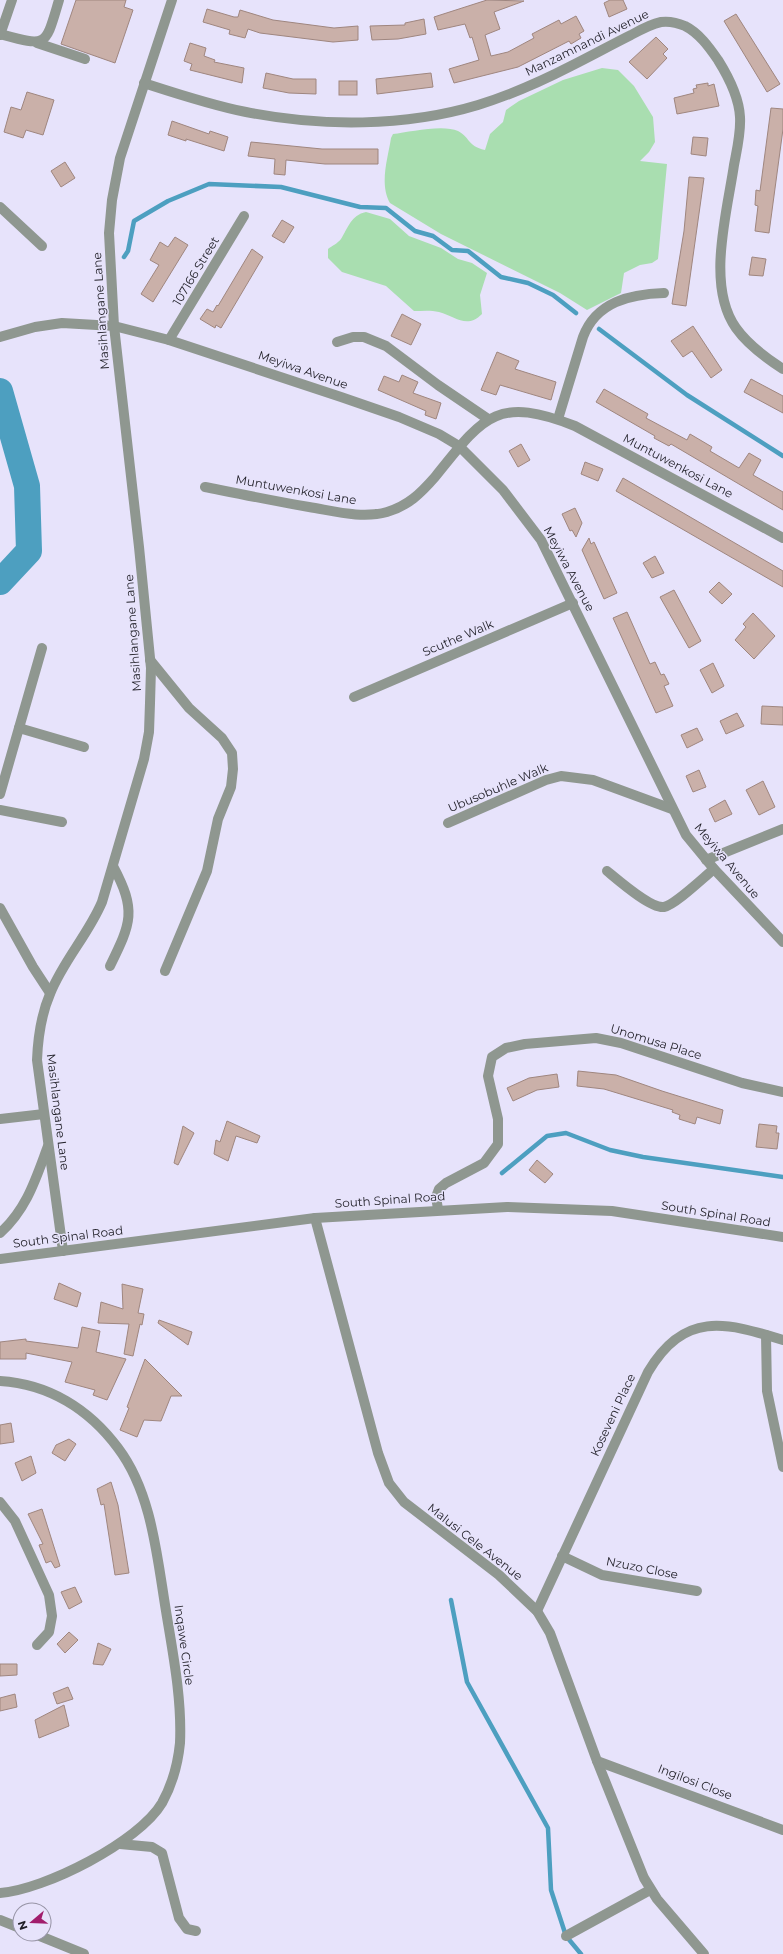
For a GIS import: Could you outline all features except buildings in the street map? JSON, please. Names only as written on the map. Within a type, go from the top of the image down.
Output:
[{"type":"street","points":[[12,0],[0,35],[37,43],[85,59]]},
{"type":"street","points":[[37,43],[46,36],[50,29],[59,0]]},
{"type":"street","name":"Masihlangane Lane","points":[[64,1251],[37,1060],[38,1038],[50,993],[63,968],[92,923],[102,902],[146,753],[150,710],[150,660],[114,326],[109,257],[112,200],[120,158],[172,0]]},
{"type":"street","name":"Manzamnandi Avenue","points":[[144,83],[199,101],[245,112],[285,118],[363,121],[408,119],[446,113],[480,104],[520,90],[570,67],[647,27],[662,22],[676,23],[687,26],[708,45],[722,67],[734,92],[739,112],[740,130],[720,268],[724,300],[732,322],[745,340],[761,354],[783,369]]},
{"type":"street","points":[[0,207],[42,246]]},
{"type":"street","name":"107166 Street","points":[[170,340],[244,216]]},
{"type":"street","points":[[558,419],[587,326],[595,315],[604,308],[633,297],[646,294],[664,293]]},
{"type":"street","name":"Meyiwa Avenue","points":[[0,337],[35,327],[62,323],[114,326],[170,340],[399,417],[439,434],[460,446],[503,490],[522,512],[541,540],[686,835],[714,869],[783,942]]},
{"type":"street","points":[[338,342],[354,337],[364,337],[386,346],[423,374],[488,419]]},
{"type":"street","name":"Muntuwenkosi Lane","points":[[205,487],[342,513],[369,515],[387,512],[405,505],[421,493],[476,427],[488,419],[504,413],[520,411],[558,419],[622,450],[783,538]]},
{"type":"street","name":"Scuthe Walk","points":[[354,697],[573,603]]},
{"type":"street","points":[[0,794],[42,648]]},
{"type":"street","points":[[150,660],[189,708],[222,738],[232,753],[233,768],[231,787],[218,819],[207,871],[165,971]]},
{"type":"street","points":[[19,728],[84,747]]},
{"type":"street","name":"Ubusobuhle Walk","points":[[448,823],[546,780],[561,776],[594,780],[672,809]]},
{"type":"street","points":[[0,810],[62,822]]},
{"type":"street","points":[[706,860],[783,829]]},
{"type":"street","points":[[110,966],[127,931],[129,918],[124,888],[113,866]]},
{"type":"street","points":[[606,872],[653,905],[664,907],[678,899],[714,869]]},
{"type":"street","points":[[0,908],[50,993]]},
{"type":"street","name":"Unomusa Place","points":[[438,1209],[436,1197],[439,1189],[446,1183],[484,1163],[498,1144],[498,1119],[488,1076],[492,1057],[506,1048],[583,1038],[609,1039],[742,1083],[783,1092]]},
{"type":"street","points":[[0,1119],[44,1114]]},
{"type":"street","points":[[0,1233],[15,1217],[33,1189],[49,1144]]},
{"type":"street","name":"South Spinal Road","points":[[0,1259],[315,1218],[438,1209],[507,1207],[612,1211],[783,1237]]},
{"type":"street","name":"Malusi Cele Avenue","points":[[315,1218],[378,1453],[389,1483],[404,1502],[499,1574],[537,1611],[550,1633],[597,1760],[644,1878],[650,1890],[704,1954]]},
{"type":"street","name":"Koseveni Place","points":[[537,1611],[648,1372],[658,1354],[672,1341],[685,1333],[718,1325],[732,1326],[783,1340]]},
{"type":"street","points":[[766,1335],[767,1391],[783,1467]]},
{"type":"street","name":"Inqawe Circle","points":[[0,1381],[21,1382],[45,1390],[76,1406],[105,1432],[129,1465],[138,1483],[149,1516],[178,1678],[180,1743],[176,1771],[162,1803],[146,1824],[120,1844],[53,1878],[28,1887],[0,1893]]},
{"type":"street","points":[[0,1502],[18,1526],[49,1595],[52,1616],[49,1632],[37,1645]]},
{"type":"street","name":"Nzuzo Close","points":[[562,1556],[602,1575],[697,1591]]},
{"type":"street","name":"Ingilosi Close","points":[[597,1760],[783,1830]]},
{"type":"street","points":[[120,1844],[152,1847],[162,1853],[179,1918],[187,1929],[196,1931]]},
{"type":"street","points":[[566,1936],[650,1890]]},
{"type":"street","points":[[0,1920],[12,1925]]},
{"type":"street","points":[[52,1941],[84,1954]]},
{"type":"green space","points":[[602,68],[618,70],[634,86],[653,117],[655,142],[649,152],[640,161],[667,164],[658,259],[652,263],[640,265],[624,273],[621,293],[587,310],[560,293],[441,234],[390,203],[385,188],[385,171],[393,134],[435,128],[452,129],[462,133],[475,146],[485,150],[490,134],[503,122],[506,110],[519,101],[563,80]]},
{"type":"green space","points":[[366,212],[390,219],[409,236],[441,248],[458,259],[472,263],[487,273],[480,295],[482,314],[471,321],[466,321],[436,311],[414,311],[386,286],[342,272],[328,258],[328,249],[341,239],[353,219]]},
{"type":"waterway","points":[[124,257],[128,251],[134,221],[168,201],[209,184],[281,187],[360,207],[386,208],[415,231],[433,236],[452,250],[468,251],[501,277],[528,283],[553,295],[576,313]]},
{"type":"waterway","points":[[599,329],[687,395],[783,456]]},
{"type":"waterway","points":[[0,391],[27,486],[29,551],[0,582]]},
{"type":"waterway","points":[[502,1173],[547,1136],[566,1133],[610,1150],[643,1157],[783,1177]]},
{"type":"waterway","points":[[451,1600],[467,1682],[548,1828],[551,1890],[566,1936],[581,1954]]}]
